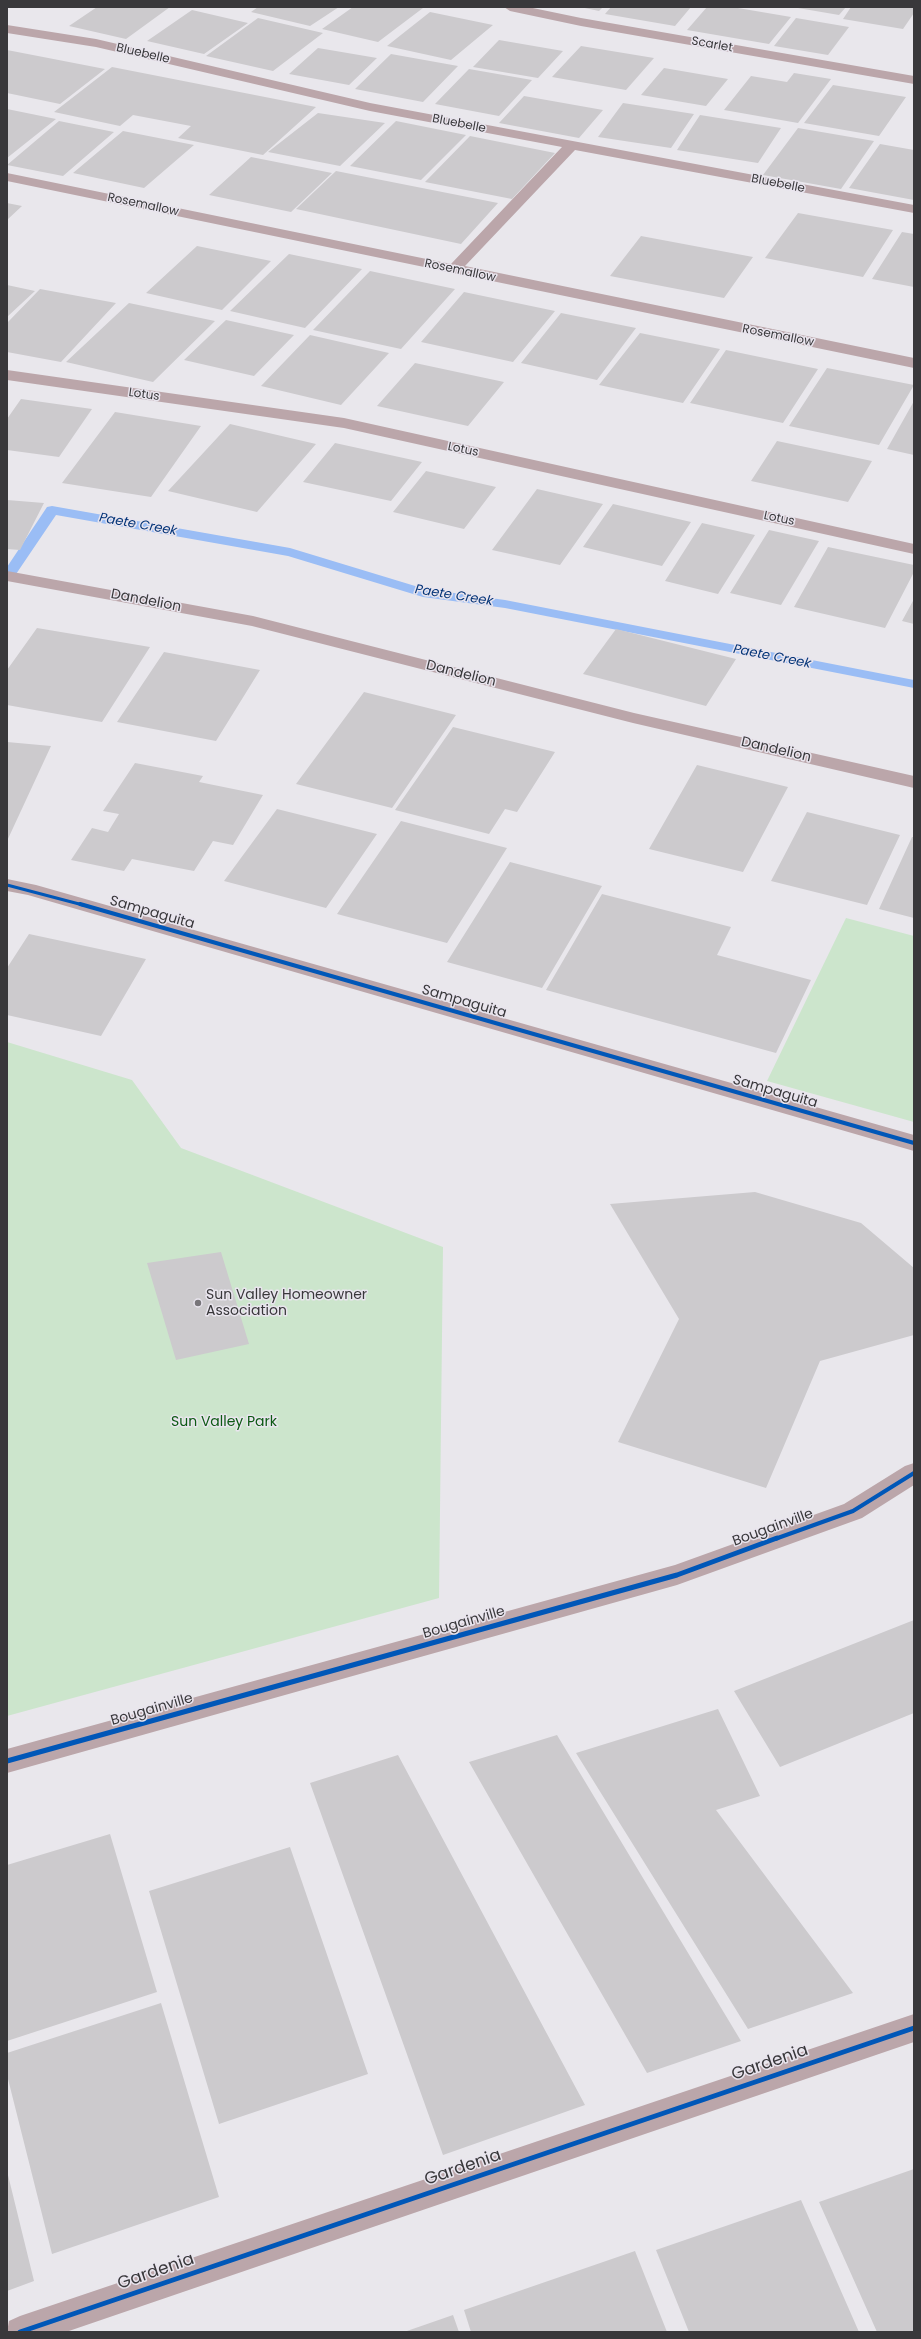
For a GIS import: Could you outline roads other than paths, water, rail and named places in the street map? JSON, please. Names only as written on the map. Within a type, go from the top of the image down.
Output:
[{"type":"street","name":"Scarlet","points":[[510,7],[581,22],[914,80]]},
{"type":"street","name":"Bluebelle","points":[[7,30],[96,43],[370,107],[914,209]]},
{"type":"street","points":[[453,270],[572,145]]},
{"type":"street","name":"Rosemallow","points":[[7,177],[453,270],[914,363]]},
{"type":"street","name":"Lotus","points":[[7,375],[344,423],[914,549]]},
{"type":"street","name":"Dandelion","points":[[7,576],[252,621],[633,718],[914,782]]},
{"type":"street","name":"Sampaguita","points":[[7,886],[30,889],[914,1143]]},
{"type":"street","name":"Bougainville","points":[[7,1761],[678,1575],[853,1511],[914,1473]]},
{"type":"street","name":"Gardenia","points":[[20,2332],[914,2028]]},
{"type":"waterway","name":"Paete Creek","points":[[7,577],[52,510],[290,552],[423,593],[505,604],[914,684]]},
{"type":"place","name":"Sun Valley Homeowner Association","points":[[198,1303]]},
{"type":"park label","name":"Sun Valley Park","points":[[224,1422]]}]
